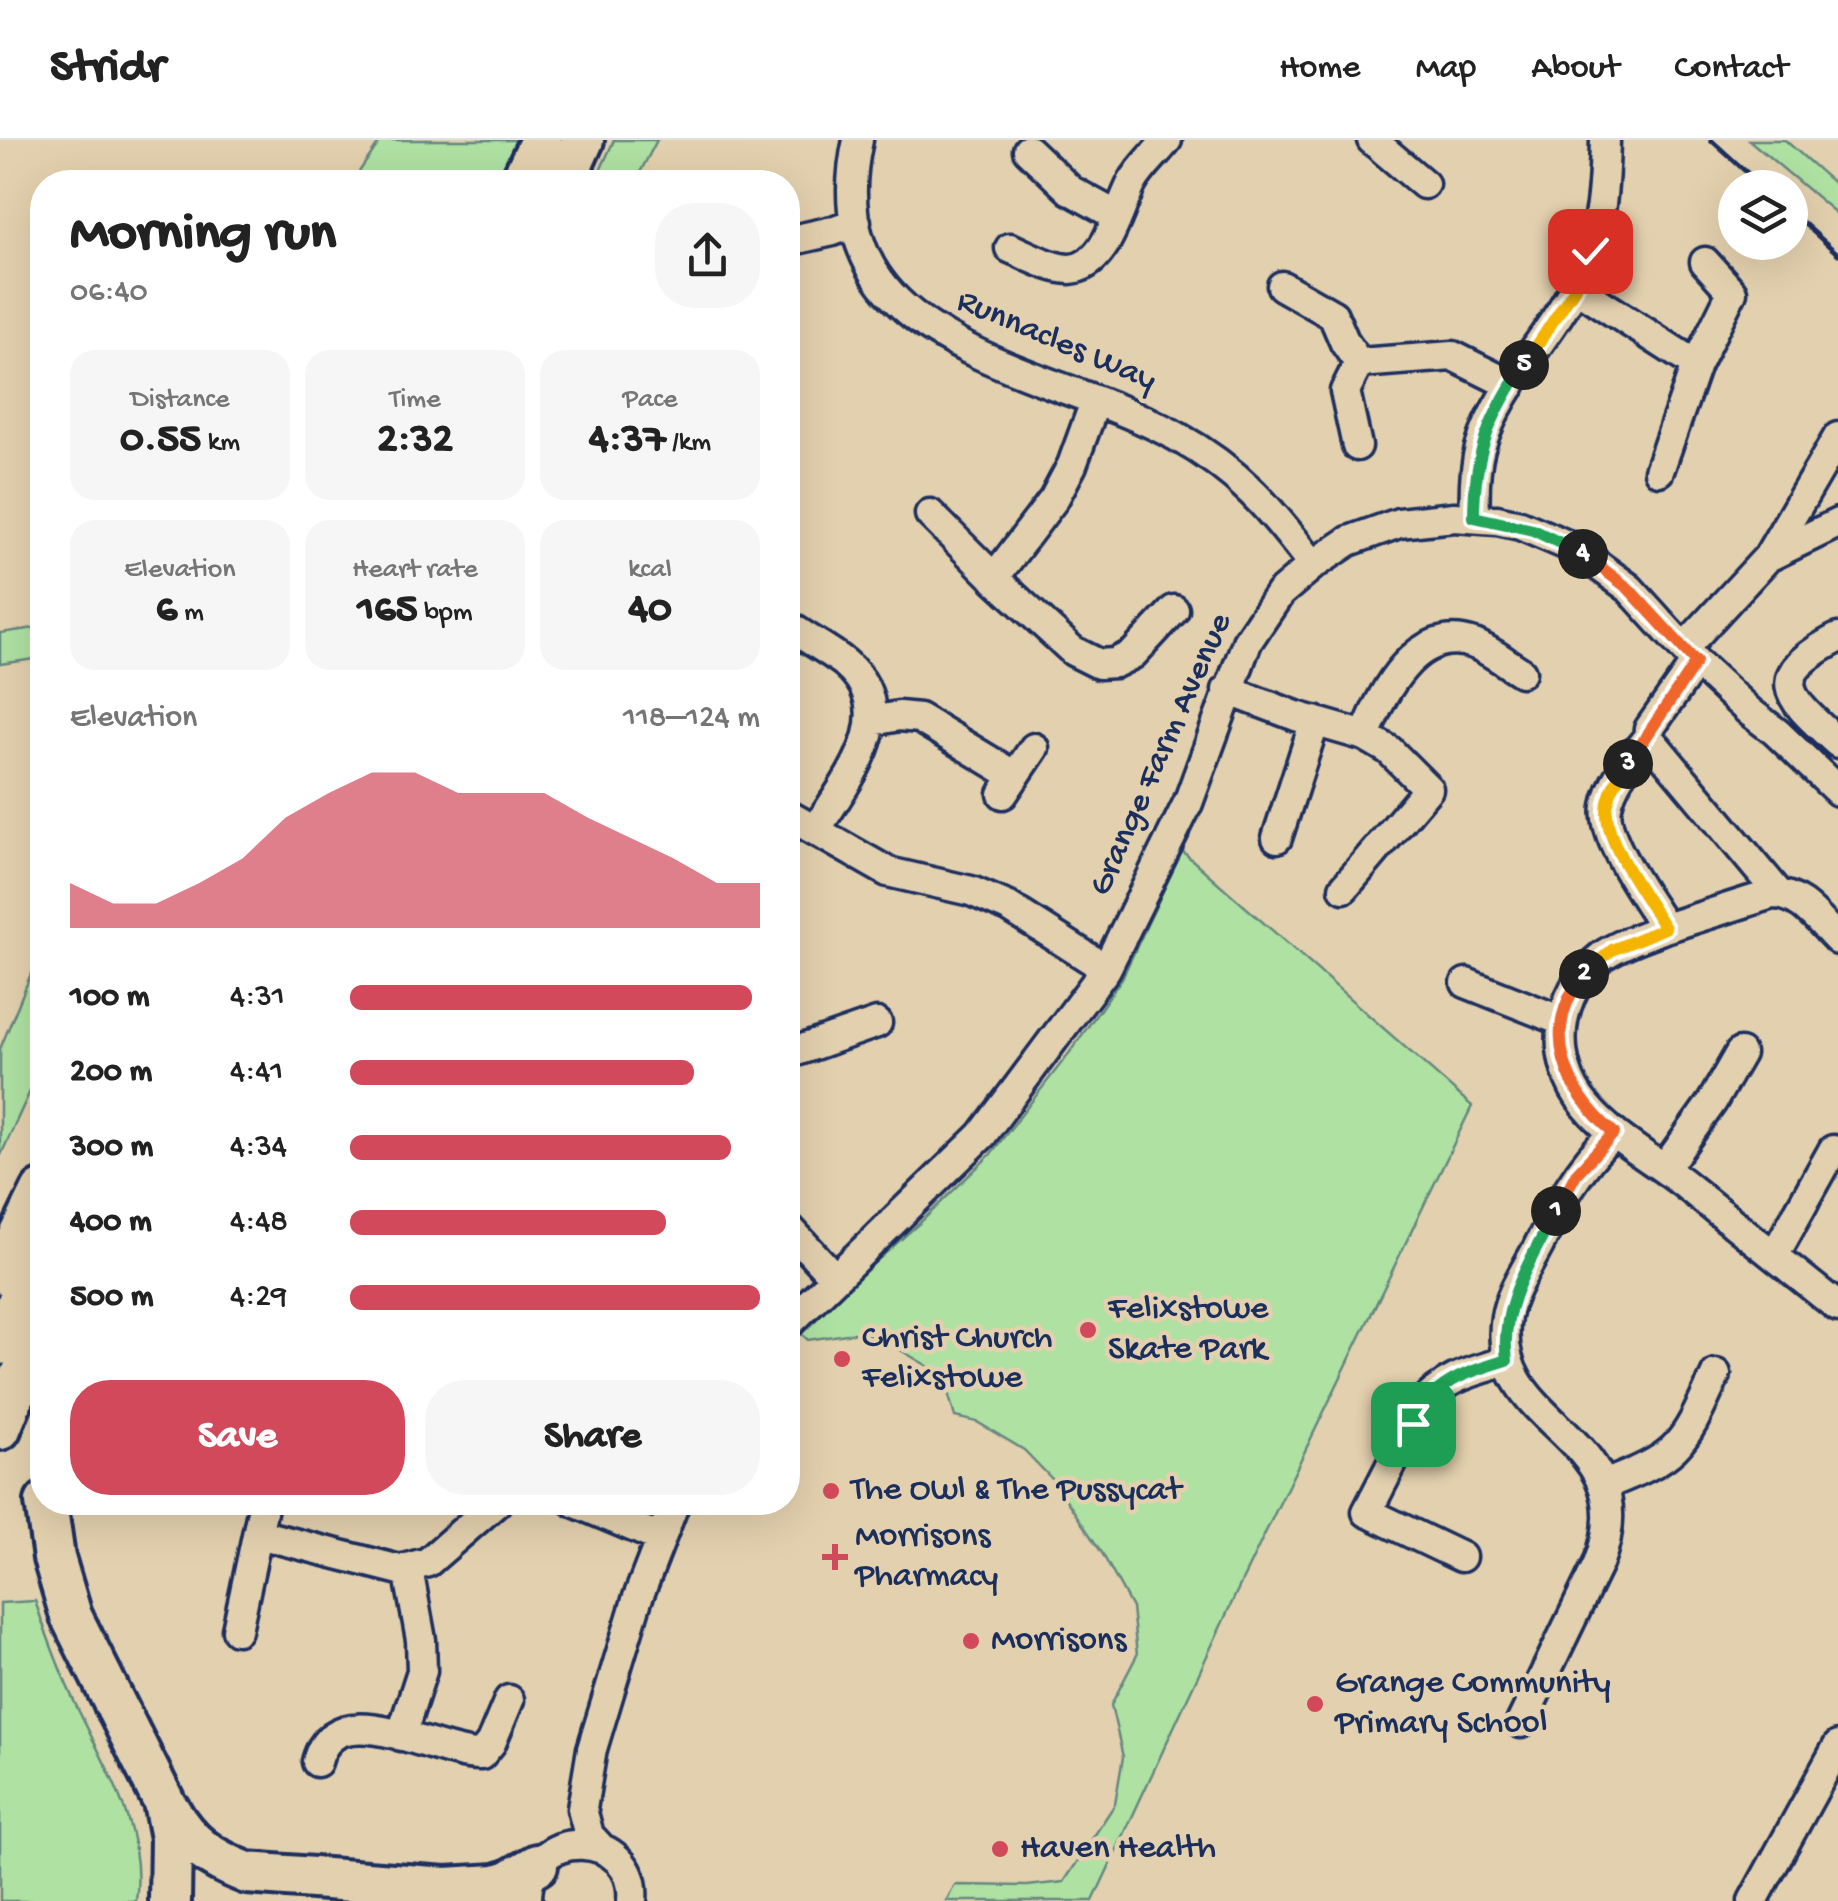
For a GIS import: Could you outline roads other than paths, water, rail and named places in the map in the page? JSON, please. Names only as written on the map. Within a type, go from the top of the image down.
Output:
[{"type":"highway","points":[[527,170],[541,140]]},
{"type":"highway","points":[[569,170],[583,140]]},
{"type":"highway","points":[[0,1277],[30,1216]]},
{"type":"highway","points":[[0,1344],[30,1275]]},
{"type":"highway","points":[[0,1429],[30,1355]]},
{"type":"highway","points":[[48,1515],[54,1558],[71,1616],[164,1802],[199,1849],[216,1861],[247,1872],[463,1895],[537,1873]]},
{"type":"highway","points":[[164,1802],[171,1838],[170,1901]]},
{"type":"highway","points":[[194,1901],[212,1887],[247,1872]]},
{"type":"street","name":"Runnacles Way","points":[[858,140],[853,188],[864,256],[889,292],[918,321],[980,356],[1155,425],[1222,464],[1262,500],[1313,564]]},
{"type":"street","points":[[1010,248],[1072,269],[1089,261],[1098,252],[1141,170],[1167,140]]},
{"type":"street","points":[[1372,140],[1424,184]]},
{"type":"street","points":[[1474,517],[1479,452],[1496,410],[1575,288],[1590,251],[1602,210],[1605,140]]},
{"type":"street","points":[[1028,150],[1070,190],[1117,216]]},
{"type":"street","points":[[800,238],[856,222]]},
{"type":"street","points":[[1658,471],[1696,365],[1732,292],[1705,262]]},
{"type":"street","points":[[1282,286],[1334,315],[1358,363]]},
{"type":"street","points":[[1575,288],[1696,365]]},
{"type":"street","points":[[1358,363],[1453,356],[1511,384]]},
{"type":"street","points":[[1357,446],[1344,392],[1358,363]]},
{"type":"street","points":[[994,578],[1054,498],[1072,464],[1095,402]]},
{"type":"street","points":[[1665,928],[1616,846],[1606,814],[1610,796],[1623,770],[1648,738],[1649,729],[1690,655],[1768,557],[1838,437]]},
{"type":"street","points":[[930,514],[1082,658],[1098,664],[1116,663],[1133,654],[1174,610]]},
{"type":"street","name":"Grange Farm Avenue","points":[[800,1311],[982,1134],[1106,968],[1188,804],[1227,690],[1256,626],[1280,593],[1348,541],[1384,527],[1436,518],[1474,517],[1520,525],[1574,548],[1628,588],[1690,655],[1838,790]]},
{"type":"street","points":[[1768,557],[1838,523]]},
{"type":"street","points":[[800,634],[855,673],[872,721],[864,750],[816,830]]},
{"type":"street","points":[[1838,638],[1795,667],[1790,685],[1796,704],[1838,743]]},
{"type":"street","points":[[1365,736],[1390,685],[1411,659],[1430,646],[1476,644],[1521,672]]},
{"type":"street","points":[[1227,690],[1365,736],[1390,750],[1428,789],[1344,888]]},
{"type":"street","points":[[1776,732],[1796,704]]},
{"type":"street","points":[[872,721],[899,716],[920,718],[1009,785],[1034,748]]},
{"type":"street","points":[[1277,838],[1315,721]]},
{"type":"street","points":[[1648,738],[1779,894],[1803,904],[1838,940]]},
{"type":"street","points":[[800,821],[888,872],[971,891],[998,902],[1106,968]]},
{"type":"street","points":[[1779,894],[1621,945],[1594,964],[1576,984],[1562,1022],[1560,1042],[1571,1082],[1587,1108],[1838,1306]]},
{"type":"street","points":[[1466,983],[1562,1022]]},
{"type":"street","points":[[800,1050],[877,1023]]},
{"type":"street","points":[[1665,1168],[1712,1102],[1740,1052]]},
{"type":"street","points":[[1521,1723],[1603,1550],[1608,1520],[1604,1485],[1587,1456],[1520,1386],[1507,1360],[1506,1318],[1576,1174],[1614,1133]]},
{"type":"street","points":[[1774,1256],[1833,1150]]},
{"type":"street","points":[[800,1240],[834,1276]]},
{"type":"street","points":[[1461,1557],[1367,1512],[1422,1405],[1433,1392],[1454,1378],[1507,1360]]},
{"type":"street","points":[[1604,1485],[1655,1464],[1681,1444],[1716,1374]]},
{"type":"street","points":[[238,1630],[262,1515]]},
{"type":"street","points":[[258,1534],[392,1570],[408,1569],[428,1562],[482,1515]]},
{"type":"street","points":[[605,1515],[660,1538]]},
{"type":"street","points":[[632,1901],[629,1876],[617,1858],[588,1835],[582,1810],[592,1749],[609,1688],[670,1515]]},
{"type":"street","points":[[401,1736],[422,1672],[408,1569]]},
{"type":"street","points":[[318,1762],[320,1750],[340,1732],[368,1729],[482,1754],[491,1743],[509,1700]]},
{"type":"street","points":[[1752,1901],[1838,1746]]},
{"type":"street","points":[[537,1873],[582,1810]]},
{"type":"street","points":[[537,1873],[564,1846],[582,1843],[600,1847]]},
{"type":"railway","points":[[1711,140],[1744,170]]},
{"type":"railway","points":[[1808,227],[1838,254]]},
{"type":"place","name":"Felixstowe Skate Park","points":[[1088,1330]]},
{"type":"place","name":"Christ Church Felixstowe","points":[[842,1359]]},
{"type":"place","name":"The Owl & The Pussycat","points":[[831,1491]]},
{"type":"place","name":"Morrisons Pharmacy","points":[[835,1557]]},
{"type":"place","name":"Morrisons","points":[[971,1641]]},
{"type":"place","name":"Grange Community Primary School","points":[[1315,1704]]},
{"type":"place","name":"Haven Health","points":[[1000,1849]]}]
